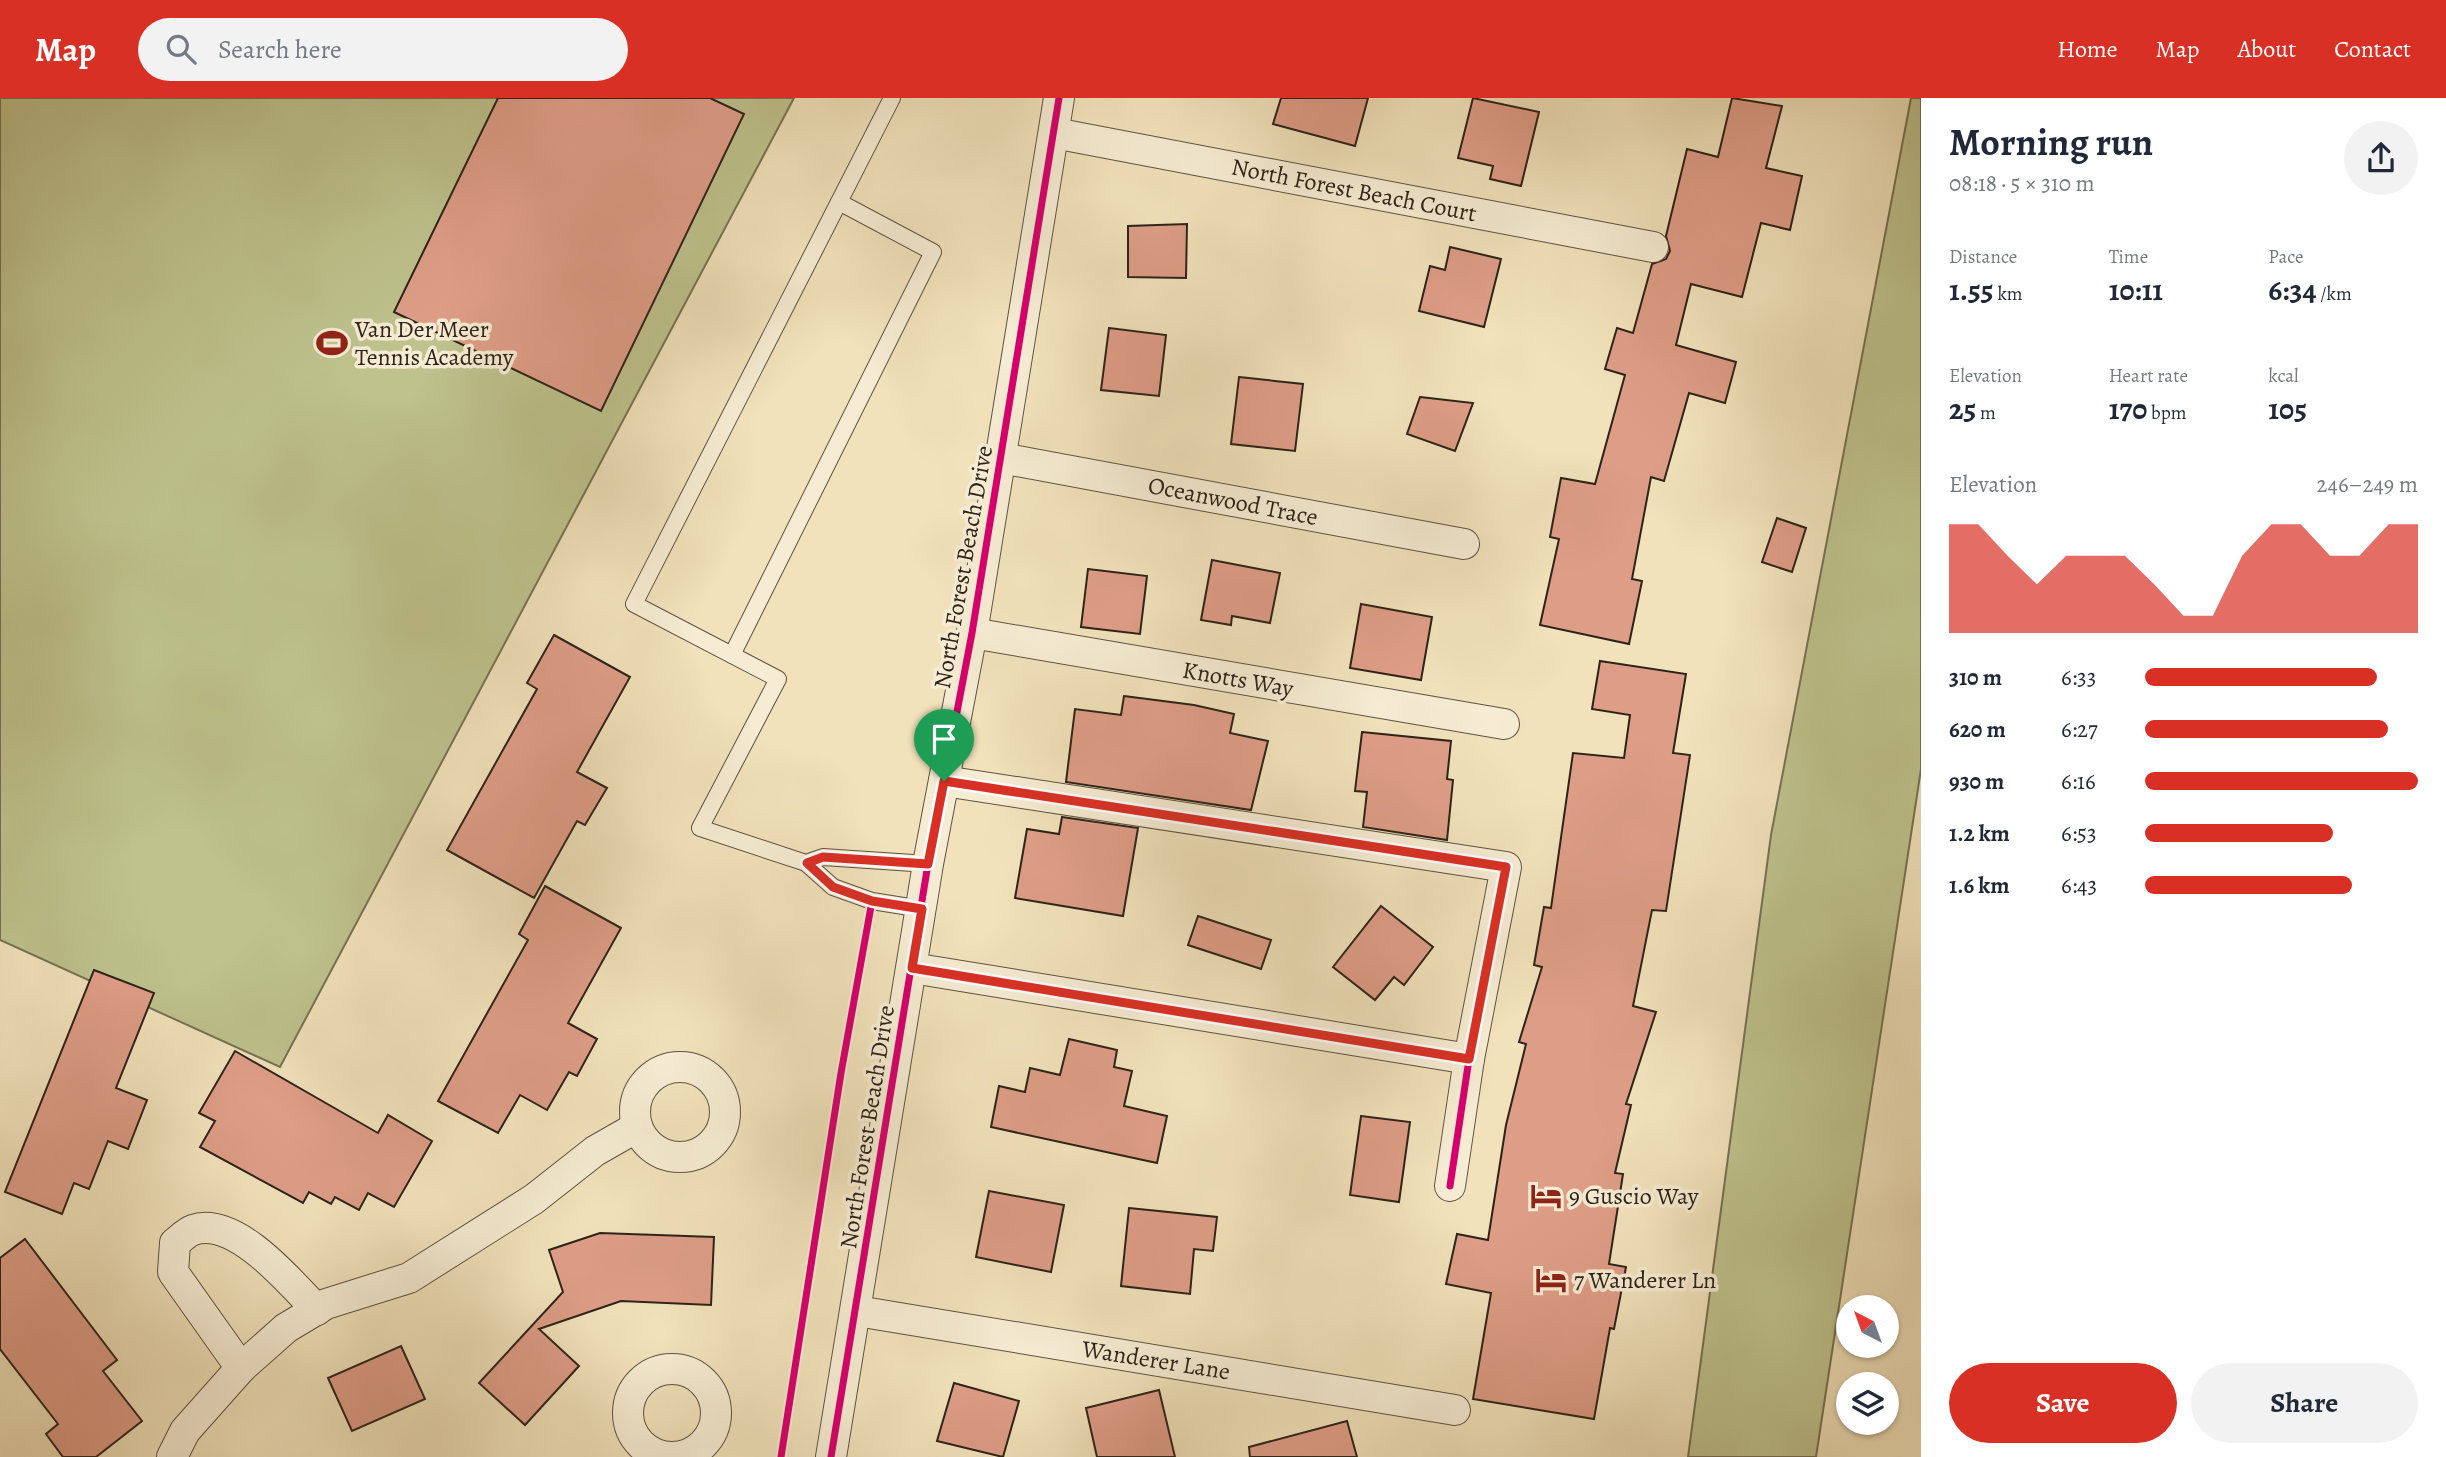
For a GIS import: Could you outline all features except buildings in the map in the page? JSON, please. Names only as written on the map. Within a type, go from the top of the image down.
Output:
[{"type":"street","name":"North Forest Beach Drive","points":[[831,1457],[928,864],[972,633],[1059,98]]},
{"type":"street","name":"North Forest Beach Court","points":[[1055,133],[1653,247]]},
{"type":"street","name":"Oceanwood Trace","points":[[1001,458],[1464,544]]},
{"type":"street","name":"Knotts Way","points":[[972,633],[1504,724]]},
{"type":"street","points":[[944,781],[1506,867],[1469,1059],[1450,1186]]},
{"type":"street","points":[[912,968],[1469,1059]]},
{"type":"street","points":[[172,1457],[185,1431],[241,1368],[286,1328],[317,1310],[409,1278],[534,1199],[595,1151],[637,1127]]},
{"type":"street","points":[[241,1368],[173,1272],[175,1243],[193,1230],[216,1228],[238,1238],[270,1262],[317,1310]]},
{"type":"street","name":"Wanderer Lane","points":[[857,1311],[1455,1410]]},
{"type":"lane","points":[[892,98],[634,604],[778,680],[700,828],[807,863],[833,887],[872,901],[922,909]]},
{"type":"lane","points":[[732,655],[933,252],[839,202]]},
{"type":"lane","points":[[807,863],[823,857],[928,864]]},
{"type":"green space","name":"Van Der Meer Tennis Academy","points":[[0,98],[794,98],[280,1067],[0,940]]},
{"type":"green space","points":[[1911,98],[1921,98],[1921,769],[1841,1295],[1836,1295],[1836,1326],[1816,1457],[1688,1457],[1771,835]]},
{"type":"cycle path","points":[[831,1457],[928,864],[972,633],[1059,98]]},
{"type":"cycle path","points":[[944,781],[1506,867],[1469,1059],[1450,1186]]},
{"type":"cycle path","points":[[781,1457],[841,1073],[872,901]]},
{"type":"place","name":"Van Der Meer Tennis Academy","points":[[332,343]]},
{"type":"place","name":"9 Guscio Way","points":[[1546,1196]]},
{"type":"place","name":"7 Wanderer Ln","points":[[1551,1280]]},
{"type":"route","points":[[944,781],[1506,867],[1469,1059],[912,968],[922,909],[872,901],[833,887],[807,863],[823,857],[928,864],[944,781]]}]
